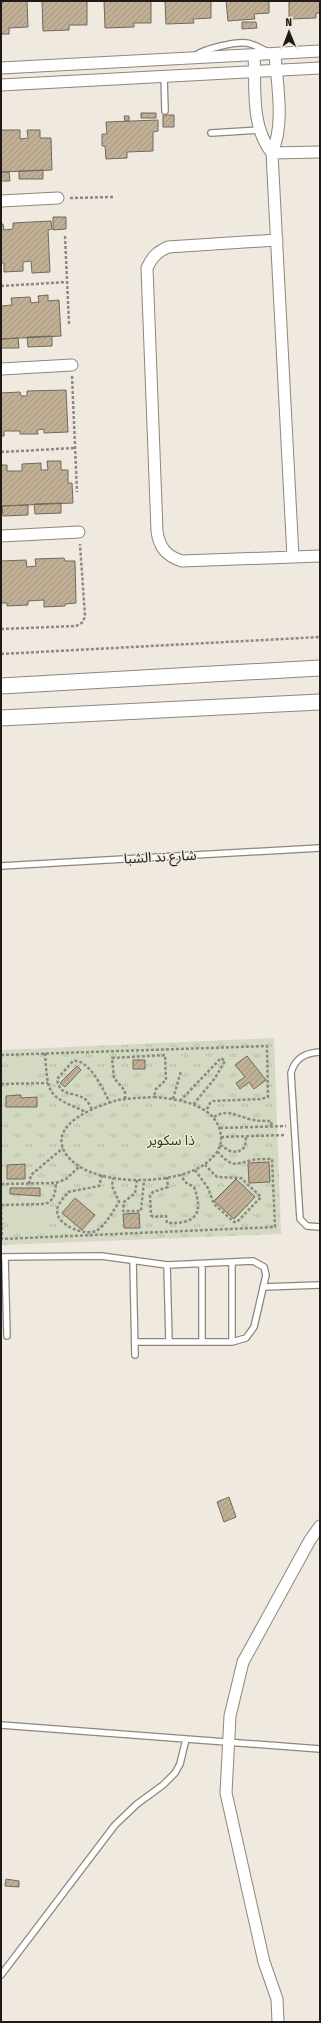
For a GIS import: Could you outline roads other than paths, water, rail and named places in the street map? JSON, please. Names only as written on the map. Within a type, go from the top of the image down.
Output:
[{"type":"main road","points":[[1,686],[320,668]]},
{"type":"main road","points":[[1,718],[320,702]]},
{"type":"street","points":[[1,68],[320,51]]},
{"type":"street","points":[[275,54],[279,128],[277,142],[272,153],[293,558]]},
{"type":"street","points":[[254,55],[259,130],[265,144],[272,153]]},
{"type":"street","points":[[1,85],[320,68]]},
{"type":"street","points":[[272,153],[320,152]]},
{"type":"street","points":[[1,201],[58,198]]},
{"type":"street","points":[[277,240],[168,247],[158,251],[151,259],[147,268],[157,531],[159,541],[164,551],[172,558],[182,562],[320,556]]},
{"type":"street","points":[[1,369],[72,365]]},
{"type":"street","points":[[1,536],[79,532]]},
{"type":"street","points":[[278,2022],[277,2000],[264,1962],[226,1793],[230,1716],[243,1662],[310,1540],[320,1526]]},
{"type":"lane","points":[[191,58],[206,50],[241,42],[275,54]]},
{"type":"lane","points":[[164,76],[165,111]]},
{"type":"lane","points":[[211,133],[259,130]]},
{"type":"lane","name":"شارع ند الشبا","points":[[1,866],[320,848]]},
{"type":"lane","points":[[320,1052],[305,1054],[298,1059],[293,1065],[291,1073],[300,1219],[307,1226],[320,1227]]},
{"type":"lane","points":[[7,1336],[3,1257],[101,1256],[168,1265],[253,1261],[261,1264],[266,1275],[252,1331],[246,1338],[232,1342],[135,1342]]},
{"type":"lane","points":[[133,1260],[135,1355]]},
{"type":"lane","points":[[232,1262],[232,1342]]},
{"type":"lane","points":[[202,1264],[202,1342]]},
{"type":"lane","points":[[168,1265],[169,1342]]},
{"type":"lane","points":[[263,1287],[320,1286]]},
{"type":"lane","points":[[1,1725],[320,1749]]},
{"type":"lane","points":[[1,1975],[110,1830],[137,1804],[163,1785],[175,1773],[180,1764],[186,1739]]},
{"type":"park label","name":"ذا سكوير","points":[[171,1140]]}]
